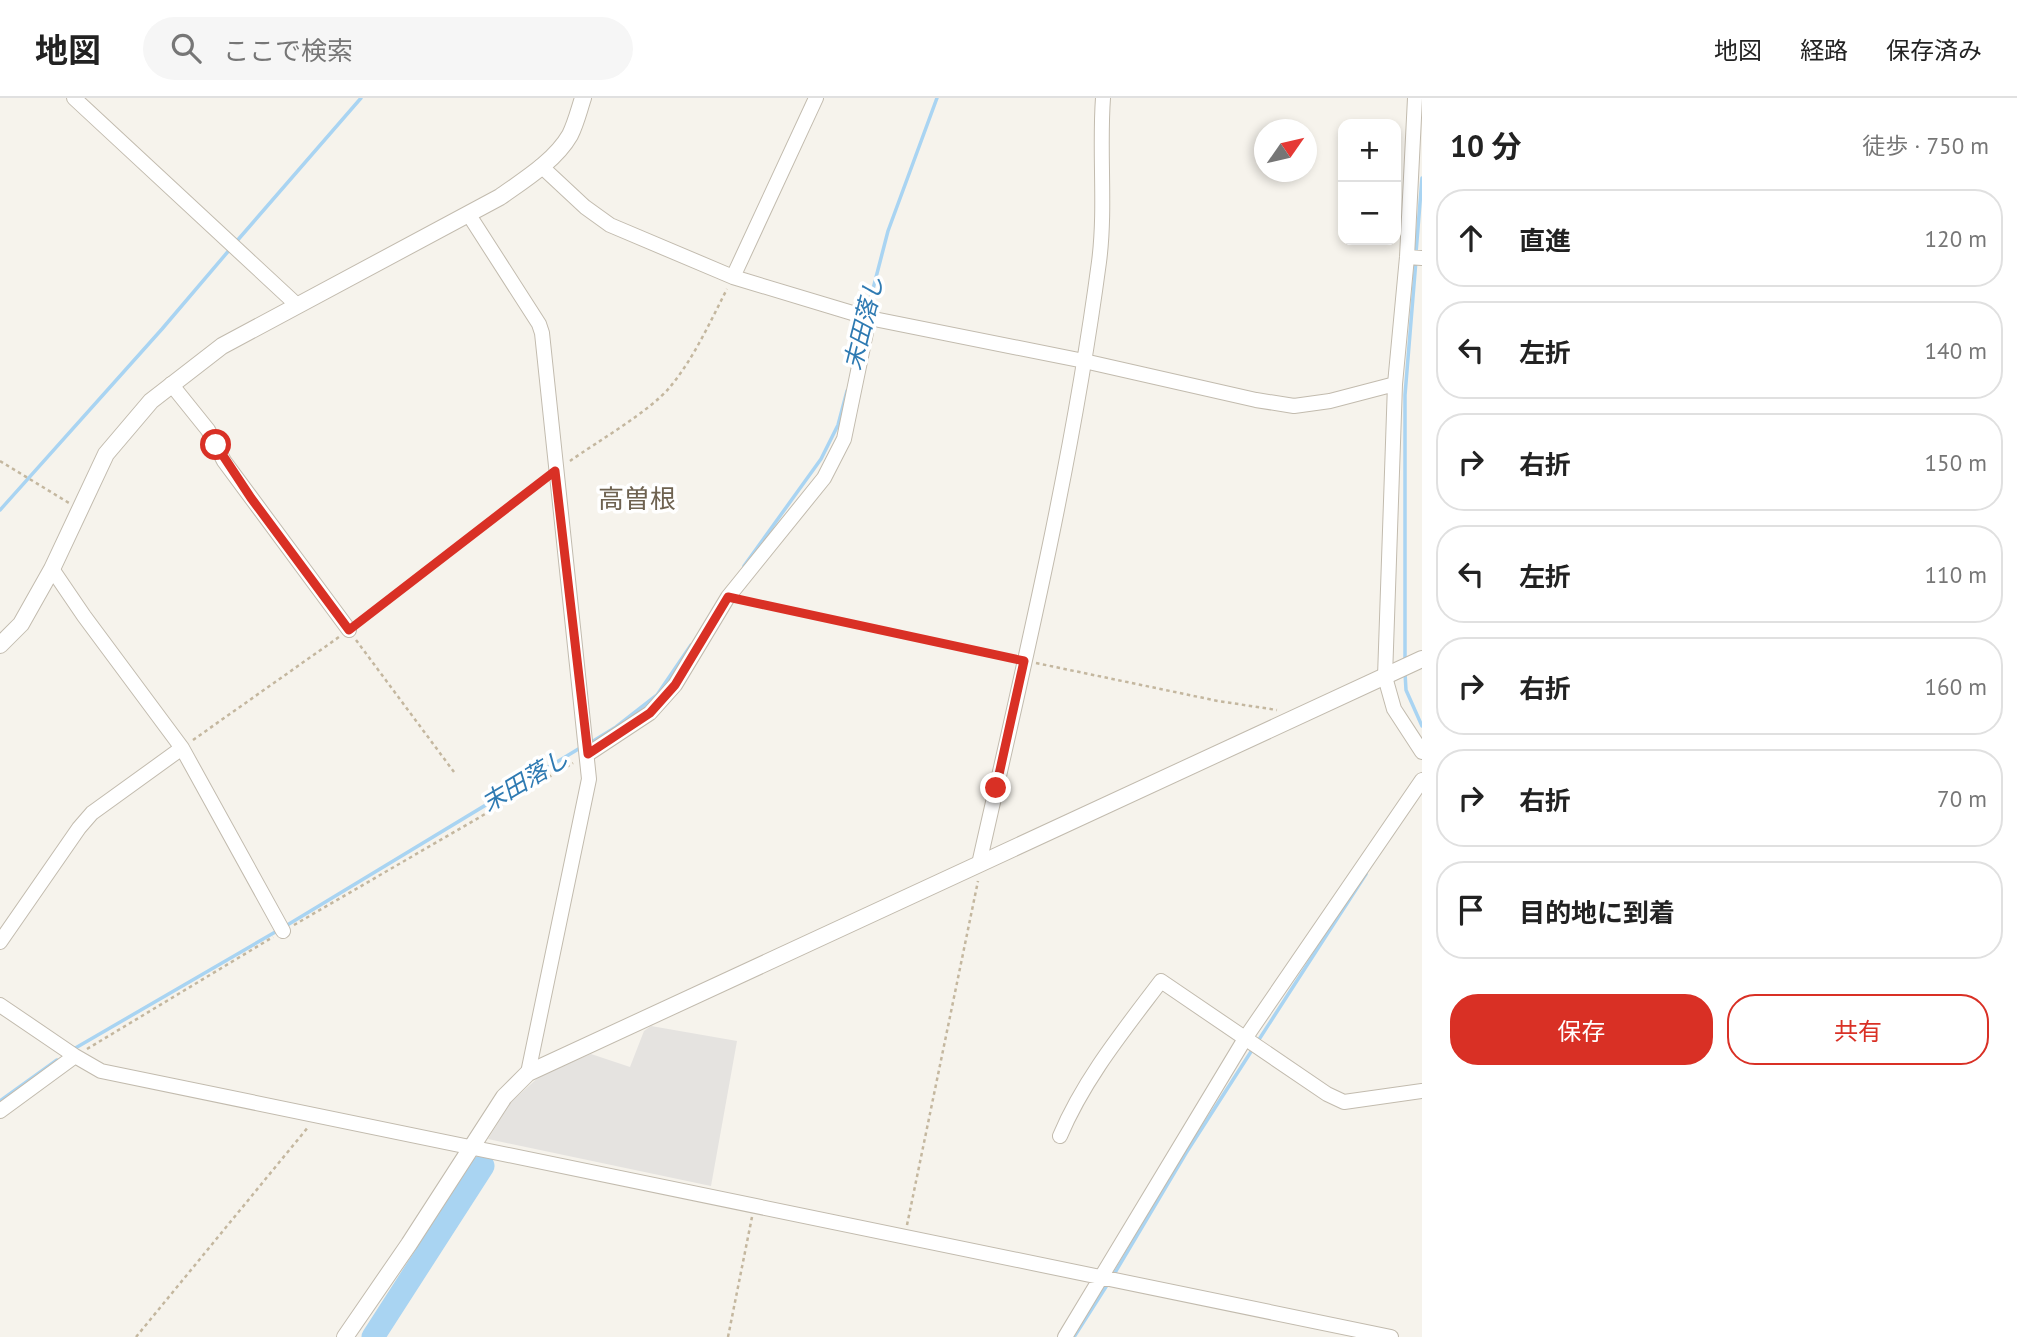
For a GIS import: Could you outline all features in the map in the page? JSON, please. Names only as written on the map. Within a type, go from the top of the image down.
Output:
[{"type":"street","points":[[74,98],[297,305]]},
{"type":"street","points":[[0,645],[20,624],[52,569],[106,454],[135,417],[171,384],[222,346],[500,197],[541,166],[561,146],[570,134],[583,98]]},
{"type":"street","points":[[733,276],[816,98]]},
{"type":"street","points":[[979,864],[1069,452],[1084,361],[1100,259],[1104,167],[1103,98]]},
{"type":"street","points":[[1415,98],[1415,257],[1395,384],[1385,677],[1394,709],[1422,752]]},
{"type":"street","points":[[541,166],[585,207],[610,225],[733,276],[869,318],[1084,361],[1256,401],[1294,406],[1330,401],[1395,384]]},
{"type":"street","points":[[469,215],[539,324],[549,390],[555,471],[588,754],[589,779],[527,1073]]},
{"type":"street","points":[[588,754],[627,730],[658,704],[675,685],[728,597],[824,478],[844,439],[869,318]]},
{"type":"street","points":[[171,384],[208,430],[224,461],[349,630]]},
{"type":"street","points":[[52,569],[183,748],[284,931]]},
{"type":"street","points":[[345,1337],[504,1097],[527,1073],[1422,659]]},
{"type":"street","points":[[0,942],[92,813],[183,748]]},
{"type":"street","points":[[1065,1337],[1100,1277],[1422,780]]},
{"type":"street","points":[[1060,1136],[1072,1107],[1115,1042],[1161,981],[1327,1094],[1344,1102],[1422,1091]]},
{"type":"street","points":[[0,1005],[101,1071],[1391,1337]]},
{"type":"street","points":[[0,1111],[75,1056]]},
{"type":"path","points":[[183,748],[349,630],[555,471],[654,402],[669,388],[696,349],[733,276]]},
{"type":"path","points":[[0,461],[81,510]]},
{"type":"path","points":[[728,597],[1218,701],[1278,710]]},
{"type":"path","points":[[349,630],[454,772]]},
{"type":"path","points":[[75,1056],[588,754]]},
{"type":"path","points":[[905,1238],[979,864]]},
{"type":"path","points":[[136,1337],[317,1115]]},
{"type":"path","points":[[728,1337],[754,1207]]},
{"type":"shaded area","points":[[651,1026],[737,1041],[711,1186],[488,1139],[510,1103],[541,1075],[591,1054],[630,1067],[644,1031]]},
{"type":"waterway","points":[[236,242],[361,98]]},
{"type":"waterway","name":"末田落し","points":[[867,312],[888,231],[937,98]]},
{"type":"waterway","points":[[1416,253],[1422,178]]},
{"type":"waterway","points":[[0,510],[231,248]]},
{"type":"waterway","points":[[1405,662],[1405,395],[1416,260]]},
{"type":"waterway","name":"末田落し","points":[[744,566],[821,459],[838,425],[847,391]]},
{"type":"waterway","name":"末田落し","points":[[590,743],[616,727],[657,695],[691,645]]},
{"type":"waterway","points":[[1405,673],[1406,690],[1422,726]]},
{"type":"waterway","name":"末田落し","points":[[284,927],[580,748]]},
{"type":"waterway","points":[[1258,1041],[1366,874]]},
{"type":"waterway","name":"末田落し","points":[[72,1050],[277,931]]},
{"type":"waterway","points":[[1113,1276],[1186,1153],[1254,1047]]},
{"type":"waterway","name":"末田落し","points":[[0,1101],[57,1060]]},
{"type":"waterway","name":"末田落し","points":[[373,1337],[483,1166]]},
{"type":"waterway","points":[[1074,1337],[1109,1282]]},
{"type":"district","name":"高曽根","points":[[637,499]]},
{"type":"route","points":[[216,445],[224,461],[349,630],[555,471],[588,754],[650,713],[675,685],[728,597],[1024,661],[996,788]]}]
